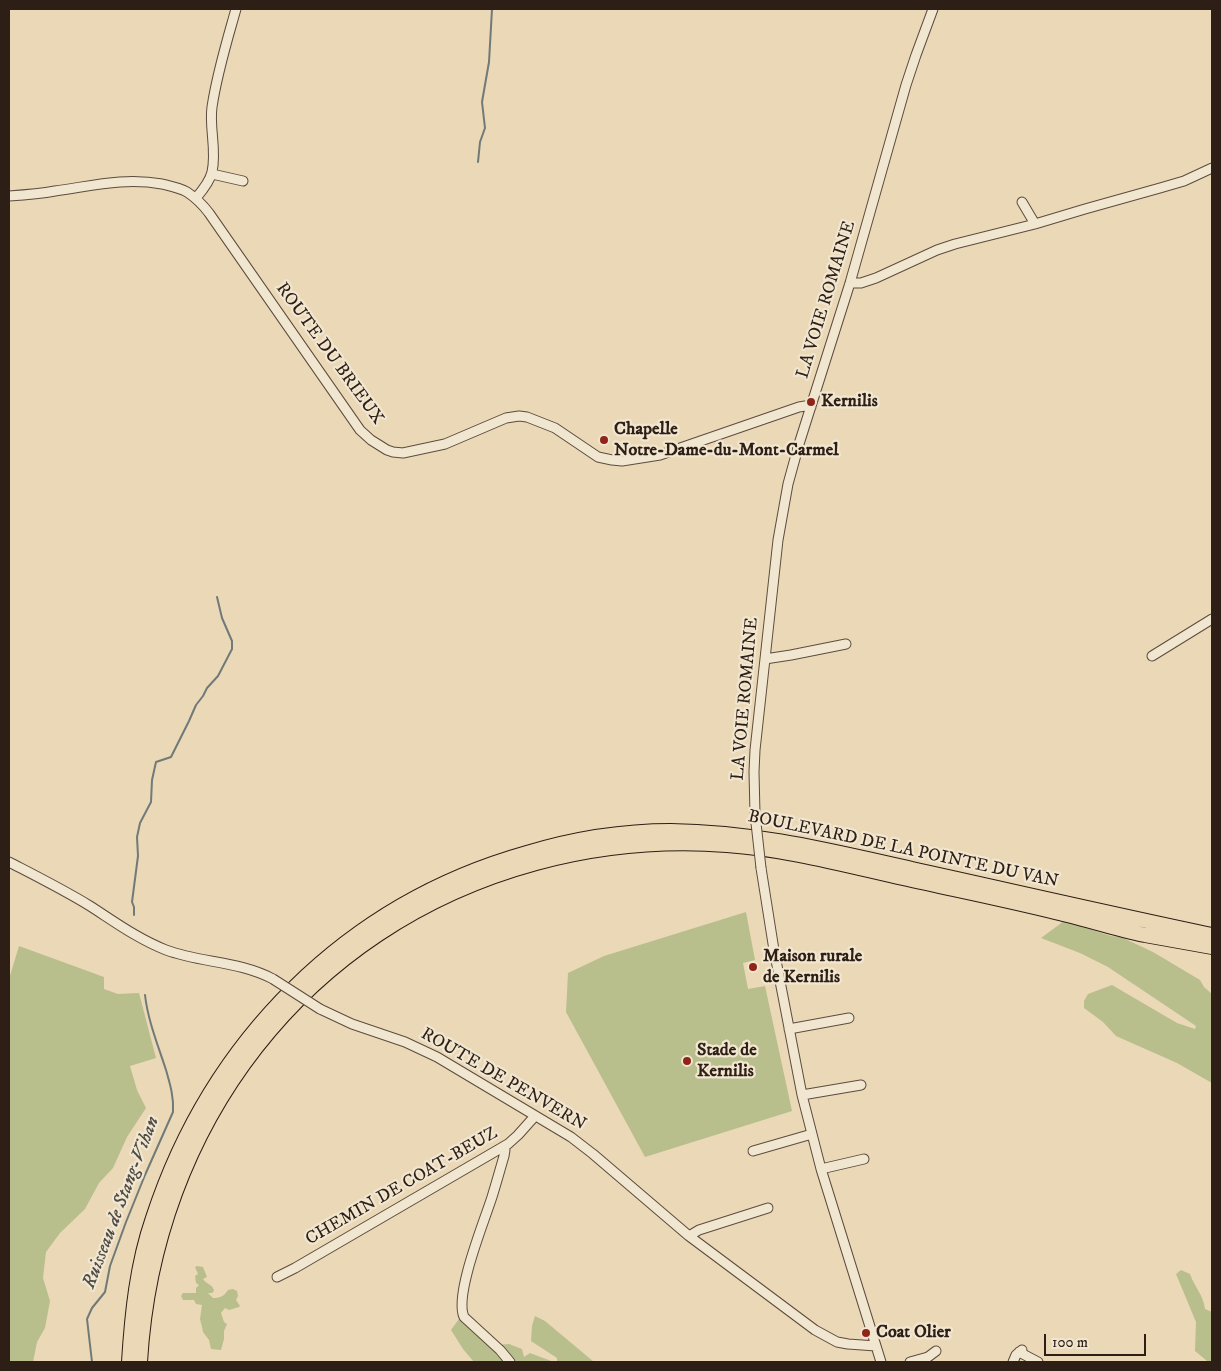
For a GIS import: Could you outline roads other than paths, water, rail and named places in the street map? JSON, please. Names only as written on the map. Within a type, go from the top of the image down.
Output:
[{"type":"highway","name":"BOULEVARD DE LA POINTE DU VAN","points":[[129,1362],[135,1301],[152,1219],[185,1138],[204,1102],[234,1057],[285,996],[344,943],[385,915],[421,894],[477,869],[537,850],[605,836],[666,831],[740,835],[842,853],[1212,936]]},
{"type":"highway","name":"BOULEVARD DE LA POINTE DU VAN","points":[[140,1362],[149,1290],[159,1243],[170,1206],[184,1171],[206,1126],[224,1093],[246,1060],[288,1011],[322,977],[351,954],[386,929],[416,911],[462,888],[490,877],[516,868],[574,853],[616,846],[668,842],[729,845],[837,863],[1054,911],[1145,935],[1212,947]]},
{"type":"street","points":[[196,198],[212,174],[214,142],[212,110],[223,57],[236,9]]},
{"type":"street","name":"LA VOIE ROMAINE","points":[[788,1029],[782,966],[764,896],[756,814],[754,762],[782,515],[791,470],[850,283],[906,85],[933,9]]},
{"type":"street","points":[[850,283],[858,283],[876,278],[937,250],[955,244],[1035,224],[1172,185],[1212,168]]},
{"type":"street","points":[[212,174],[244,181]]},
{"type":"street","name":"ROUTE DU BRIEUX","points":[[9,196],[109,182],[134,181],[156,183],[181,189],[196,198],[210,214],[360,430],[371,440],[393,452],[412,452],[445,444],[506,418],[527,416],[547,424],[568,436],[598,457],[628,461],[660,455],[799,407],[811,407]]},
{"type":"street","points":[[1022,202],[1035,224]]},
{"type":"street","points":[[1152,656],[1212,619]]},
{"type":"street","points":[[765,659],[846,644]]},
{"type":"street","name":"ROUTE DE PENVERN","points":[[9,862],[152,944],[180,955],[240,966],[259,972],[320,1009],[352,1024],[422,1049],[458,1068],[571,1137],[594,1154],[689,1236],[815,1330],[837,1342],[876,1346]]},
{"type":"street","points":[[849,1018],[788,1029],[802,1095],[821,1169],[881,1362]]},
{"type":"street","points":[[802,1095],[862,1085]]},
{"type":"street","name":"CHEMIN DE COAT-BEUZ","points":[[277,1276],[295,1268],[503,1147],[514,1139],[535,1116]]},
{"type":"street","points":[[753,1151],[812,1134]]},
{"type":"street","points":[[503,1147],[505,1150],[504,1156],[469,1266],[462,1300],[464,1317],[500,1350],[510,1362]]},
{"type":"street","points":[[821,1169],[864,1159]]},
{"type":"street","points":[[689,1236],[699,1230],[768,1208]]},
{"type":"street","points":[[854,1344],[872,1336]]},
{"type":"street","points":[[910,1362],[928,1357],[936,1351]]},
{"type":"street","points":[[1013,1362],[1020,1351],[1038,1362]]},
{"type":"waterway","points":[[478,162],[480,142],[485,128],[482,102],[489,62],[492,9]]},
{"type":"waterway","name":"Ruisseau de Stang-Vihan","points":[[134,915],[132,902],[138,856],[137,837],[140,823],[151,802],[152,780],[156,762],[171,757],[196,705],[207,688],[218,676],[232,649],[232,641],[222,618],[217,597]]},
{"type":"waterway","name":"Ruisseau de Stang-Vihan","points":[[92,1362],[87,1319],[92,1308],[105,1292],[110,1266],[126,1222],[173,1112],[170,1085],[151,1024],[145,995]]},
{"type":"place","name":"Kernilis","points":[[811,402]]},
{"type":"place","name":"Chapelle Notre-Dame-du-Mont-Carmel","points":[[604,440]]},
{"type":"place","name":"Maison rurale de Kernilis","points":[[753,967]]},
{"type":"place","name":"Stade de Kernilis","points":[[687,1061]]},
{"type":"place","name":"Coat Olier","points":[[866,1333]]}]
